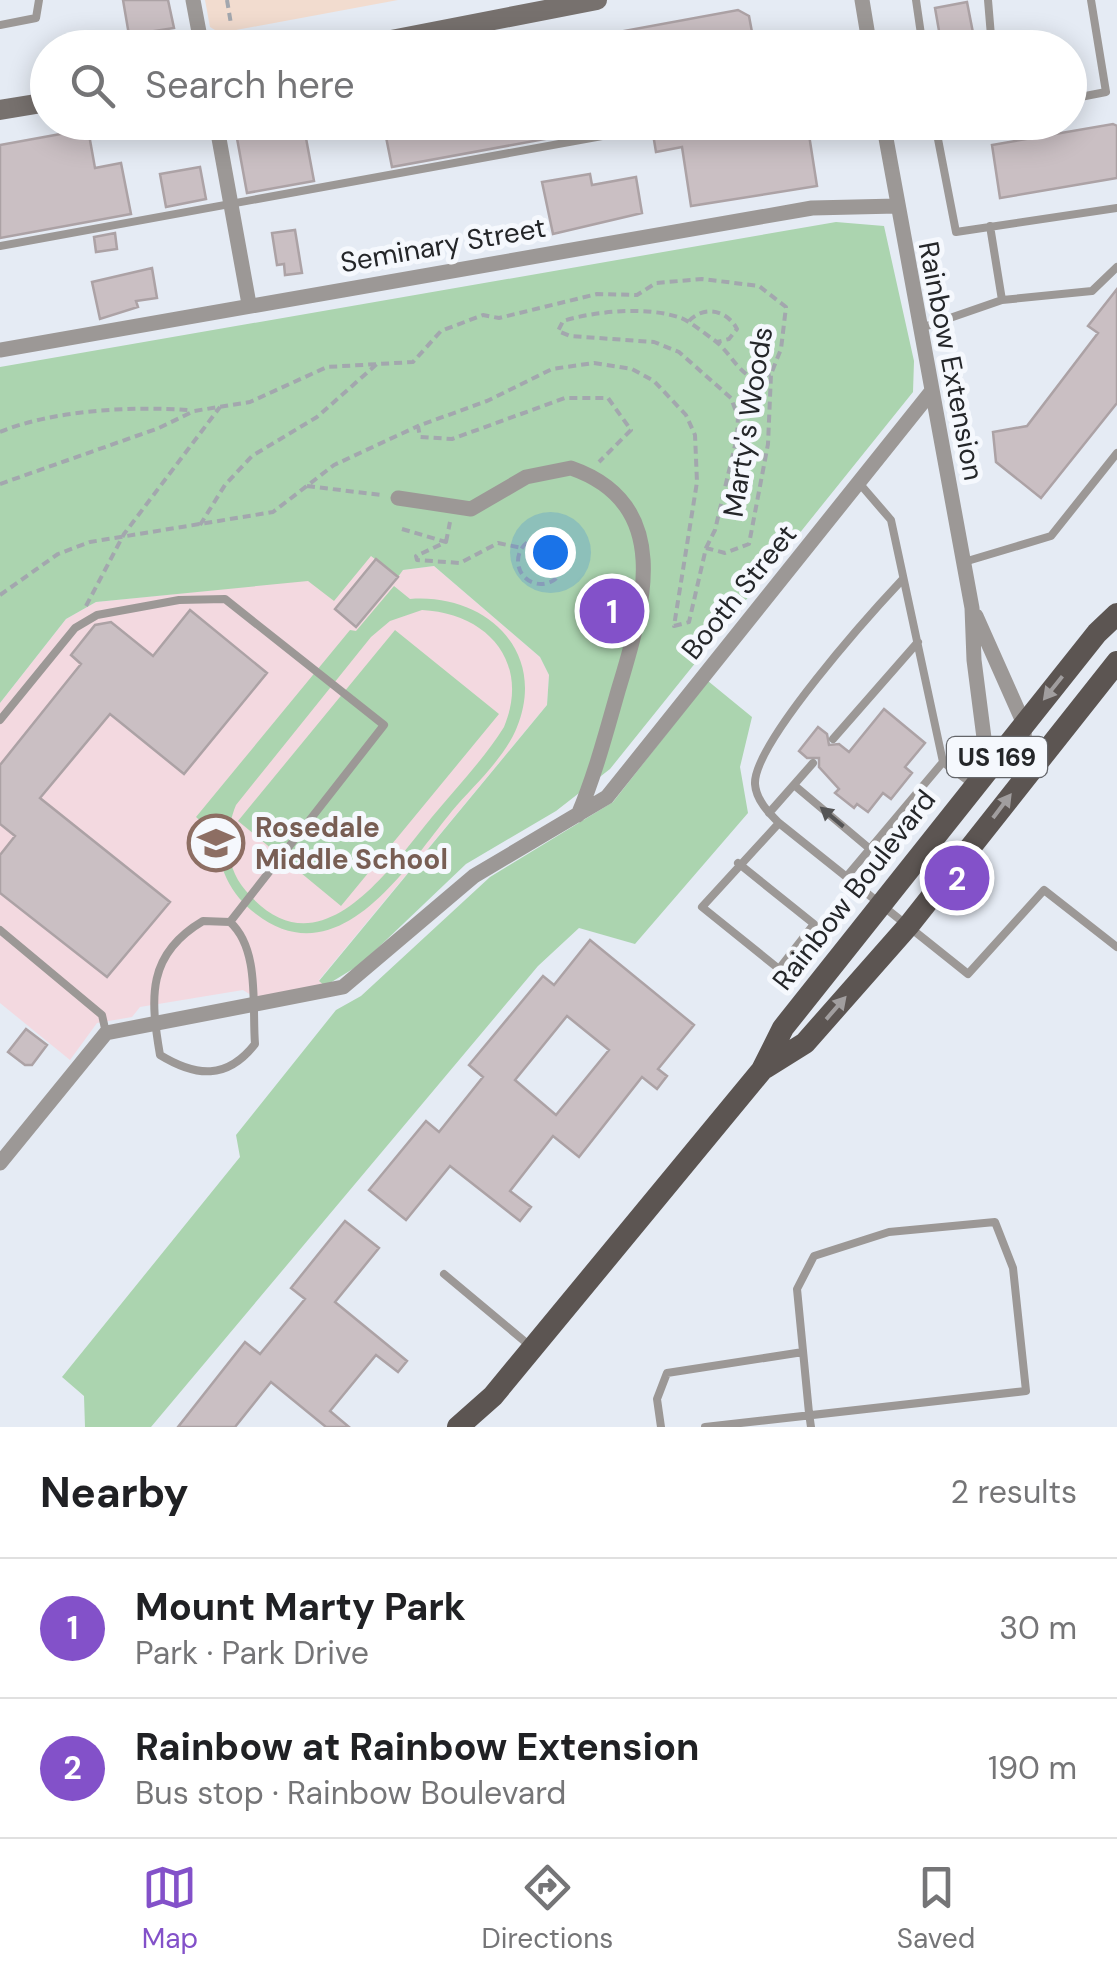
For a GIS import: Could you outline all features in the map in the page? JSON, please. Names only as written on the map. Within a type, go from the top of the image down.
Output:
[{"type":"main road","points":[[441,30],[593,0]]},
{"type":"main road","points":[[0,110],[30,105]]},
{"type":"main road","name":"Rainbow Boulevard","points":[[458,1427],[492,1396],[762,1070],[783,1028],[981,777],[1117,614]]},
{"type":"main road","name":"Rainbow Boulevard","points":[[762,1070],[805,1042],[908,925],[1117,662]]},
{"type":"main road","name":"Rainbow Boulevard","points":[[476,1427],[492,1396]]},
{"type":"street","points":[[193,0],[199,30]]},
{"type":"street","points":[[862,0],[867,30]]},
{"type":"street","points":[[219,140],[249,304]]},
{"type":"street","name":"Rainbow Extension","points":[[886,140],[972,608],[981,777]]},
{"type":"street","name":"Seminary Street","points":[[0,350],[812,208],[897,206]]},
{"type":"street","name":"Booth Street","points":[[252,1007],[343,987],[474,876],[607,797],[931,392]]},
{"type":"street","points":[[398,498],[471,509],[550,470],[571,468],[590,474],[614,492],[636,525],[646,569],[644,602],[592,782],[578,815]]},
{"type":"street","name":"Rainbow Extension","points":[[972,608],[1024,724],[1025,775]]},
{"type":"street","points":[[0,1164],[106,1033],[252,1007]]},
{"type":"lane","points":[[0,25],[36,18],[39,0]]},
{"type":"lane","points":[[916,0],[920,30]]},
{"type":"lane","points":[[988,0],[990,30]]},
{"type":"lane","points":[[1087,96],[1106,92],[1091,0]]},
{"type":"lane","points":[[0,246],[577,140]]},
{"type":"lane","points":[[938,140],[954,230],[1117,208]]},
{"type":"lane","points":[[990,226],[1002,300]]},
{"type":"lane","points":[[920,329],[1002,300],[1092,290],[1117,267]]},
{"type":"lane","points":[[964,562],[1051,536],[1117,453]]},
{"type":"lane","points":[[859,482],[892,520],[943,762]]},
{"type":"lane","points":[[902,580],[862,624],[773,738],[755,783],[769,813],[968,974],[1044,890],[1117,947]]},
{"type":"lane","points":[[0,720],[74,628],[97,615],[179,600],[225,599],[384,725],[230,922]]},
{"type":"lane","points":[[833,739],[918,642]]},
{"type":"lane","points":[[769,813],[813,762]]},
{"type":"lane","points":[[943,762],[981,777]]},
{"type":"lane","points":[[847,876],[943,762]]},
{"type":"lane","points":[[794,785],[870,849]]},
{"type":"lane","points":[[738,863],[814,924],[778,969],[702,907],[738,863],[779,823]]},
{"type":"lane","points":[[203,921],[230,922],[241,932],[248,951],[252,1007],[255,1044],[242,1061],[217,1074],[186,1071],[160,1055],[154,1024],[155,974],[183,933],[203,921]]},
{"type":"lane","points":[[0,930],[102,1016],[106,1033]]},
{"type":"lane","points":[[705,1427],[809,1413],[1026,1391],[1012,1268],[996,1222],[889,1232],[814,1256],[797,1289],[809,1413],[812,1427]]},
{"type":"lane","points":[[444,1274],[532,1348]]},
{"type":"lane","points":[[661,1427],[658,1399],[667,1373],[803,1352]]},
{"type":"path","points":[[227,0],[231,24]]},
{"type":"path","name":"Marty's Woods","points":[[0,484],[159,428],[194,411],[250,402],[327,367],[413,362],[441,331],[483,315],[500,318],[597,294],[637,295],[656,283],[702,278],[759,286],[786,307],[781,349],[771,374],[768,444],[749,544],[725,554],[706,548],[689,622],[674,626],[697,482],[695,436],[686,415],[654,382],[632,369],[594,363],[552,369],[487,401],[418,426]]},
{"type":"path","points":[[688,322],[697,313],[713,310],[731,318],[737,329],[729,339],[717,342]]},
{"type":"path","points":[[706,548],[716,530],[738,437],[738,417],[730,398],[678,352],[654,342],[570,336],[558,330],[563,322],[579,316],[638,312],[688,322],[717,342],[738,370],[752,378],[771,374]]},
{"type":"path","points":[[199,527],[224,485],[252,456],[317,418],[333,398],[358,386],[378,364]]},
{"type":"path","points":[[0,595],[58,554],[124,534],[199,527],[274,512],[334,465],[418,426],[420,437],[452,439],[566,398],[608,398],[632,430],[607,450],[590,474]]},
{"type":"path","points":[[74,628],[124,534],[220,406]]},
{"type":"path","points":[[0,432],[32,419],[158,408],[194,411]]},
{"type":"path","points":[[307,486],[398,498]]},
{"type":"path","points":[[446,542],[453,509]]},
{"type":"path","points":[[402,529],[446,542]]},
{"type":"path","points":[[446,542],[414,557],[460,563],[498,543],[522,548],[539,538],[549,540],[562,554],[560,574],[552,581],[533,582],[519,568],[522,548]]},
{"type":"shaded area","points":[[205,0],[398,0],[236,30],[210,27]]},
{"type":"shaded area","name":"Rosedale Middle School","points":[[371,555],[403,570],[434,566],[540,657],[549,675],[547,705],[319,980],[325,986],[254,997],[243,990],[140,1007],[132,1017],[97,1023],[70,1060],[0,1003],[0,703],[66,619],[96,602],[309,580]]},
{"type":"green space","points":[[836,222],[884,226],[914,361],[913,392],[610,769],[556,811],[466,864],[361,964],[325,986],[319,981],[547,705],[549,675],[540,657],[434,566],[403,570],[398,577],[371,556],[334,601],[308,581],[96,602],[66,619],[0,703],[0,367]]},
{"type":"green space","points":[[394,586],[410,599],[462,606],[485,617],[503,632],[516,651],[524,674],[524,699],[517,727],[505,750],[392,885],[343,924],[315,933],[286,930],[256,914],[239,898],[223,869],[217,836],[196,817],[350,630],[356,631]],"holes":[[[422,610],[445,613],[484,631],[507,662],[512,682],[504,727],[395,863],[350,906],[326,919],[300,923],[273,915],[246,891],[230,861],[228,839],[236,805],[371,637],[390,621]]]},
{"type":"green space","points":[[395,630],[499,714],[341,906],[238,821]]},
{"type":"green space","points":[[708,681],[752,717],[740,767],[748,813],[635,944],[579,928],[538,966],[151,1427],[85,1427],[84,1396],[62,1377],[240,1157],[236,1135],[336,1010],[361,996],[490,877],[613,802]]},
{"type":"building","points":[[123,0],[168,0],[174,28],[128,30]]},
{"type":"building","points":[[967,2],[972,30],[939,30],[935,8]]},
{"type":"building","points":[[738,10],[749,16],[752,30],[629,30]]},
{"type":"building","points":[[1117,126],[1117,178],[1000,198],[992,145],[1021,140],[1087,140],[1087,129]]},
{"type":"building","points":[[30,140],[90,140],[95,168],[121,163],[131,214],[0,238],[0,145]]},
{"type":"building","points":[[237,140],[306,140],[314,181],[247,193]]},
{"type":"building","points":[[387,140],[539,140],[392,167]]},
{"type":"building","points":[[654,140],[810,140],[817,186],[691,206],[682,147],[656,152]]},
{"type":"building","points":[[200,167],[206,199],[166,207],[160,174]]},
{"type":"building","points":[[590,174],[592,185],[636,177],[642,213],[553,234],[542,182]]},
{"type":"building","points":[[295,230],[302,273],[285,275],[284,264],[277,265],[272,233]]},
{"type":"building","points":[[115,233],[117,249],[96,252],[94,237]]},
{"type":"building","points":[[152,268],[157,298],[136,301],[138,307],[100,319],[92,282]]},
{"type":"building","points":[[1117,289],[1117,403],[1041,498],[996,462],[993,432],[1027,426],[1098,333],[1088,326]]},
{"type":"building","points":[[376,559],[398,577],[356,627],[335,609]]},
{"type":"building","name":"Rosedale Middle School","points":[[190,610],[267,673],[184,774],[110,714],[40,798],[170,902],[107,977],[0,893],[0,855],[15,836],[0,824],[0,765],[81,664],[71,655],[95,625],[111,622],[153,656]]},
{"type":"building","points":[[884,709],[925,743],[905,767],[912,773],[891,799],[883,793],[868,812],[857,804],[854,808],[835,793],[839,789],[819,767],[819,758],[807,758],[799,751],[818,727],[827,734],[829,745],[839,744],[849,752]]},
{"type":"building","points":[[590,940],[694,1025],[658,1069],[667,1076],[657,1089],[642,1077],[579,1157],[553,1136],[510,1191],[531,1207],[520,1221],[450,1166],[406,1220],[369,1190],[426,1121],[439,1132],[483,1077],[469,1065],[543,976],[554,985]],"holes":[[[567,1016],[609,1050],[556,1115],[515,1080]]]},
{"type":"building","points":[[26,1029],[47,1045],[32,1065],[25,1065],[8,1052]]},
{"type":"building","points":[[345,1221],[379,1248],[335,1302],[407,1361],[398,1372],[376,1355],[330,1411],[349,1427],[326,1427],[271,1382],[235,1427],[178,1427],[245,1342],[260,1354],[305,1299],[291,1288]]},
{"type":"place","name":"Mount Marty Park","points":[[612,611]]},
{"type":"place","name":"Rosedale Middle School","points":[[216,843]]},
{"type":"place","name":"Rainbow at Rainbow Extension","points":[[957,878]]}]
